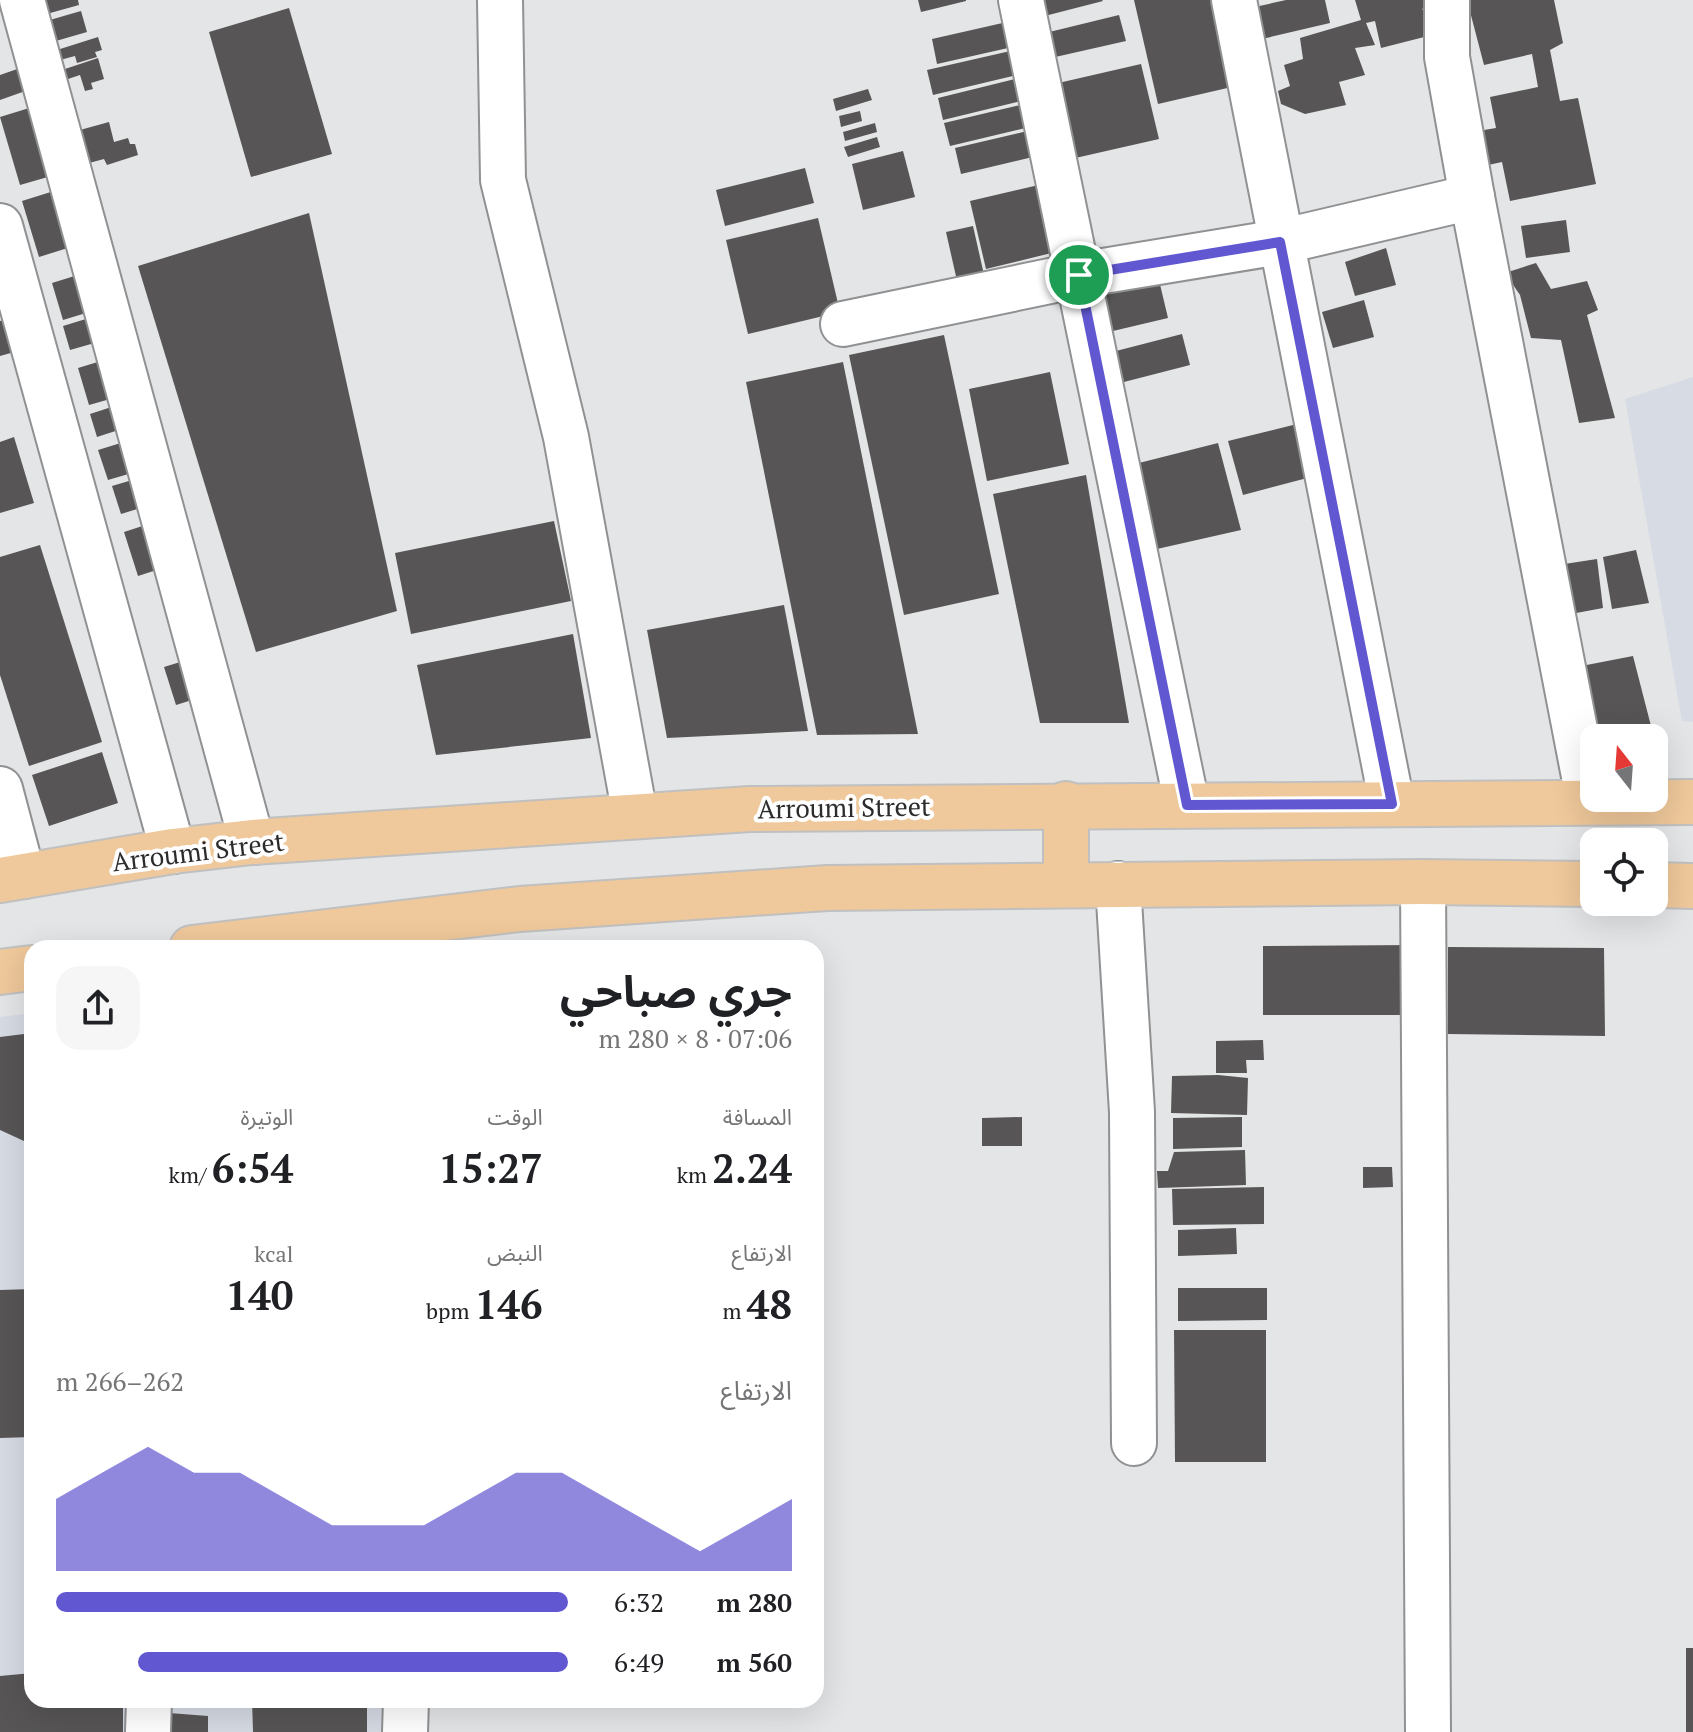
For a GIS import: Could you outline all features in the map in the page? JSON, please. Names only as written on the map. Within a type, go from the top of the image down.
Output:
[{"type":"main road","name":"Arroumi Street","points":[[12,878],[173,851],[252,842],[750,809],[1580,802]]},
{"type":"main road","name":"Arroumi Street","points":[[1668,802],[1693,802]]},
{"type":"main road","points":[[1066,804],[1066,885]]},
{"type":"main road","points":[[328,940],[396,936],[664,897],[827,888],[1423,882],[1580,884]]},
{"type":"main road","points":[[1668,885],[1693,886]]},
{"type":"main road","points":[[0,972],[24,969]]},
{"type":"street","points":[[22,0],[252,842]]},
{"type":"street","points":[[500,0],[503,180],[566,437],[635,815]]},
{"type":"street","points":[[1021,0],[1187,805]]},
{"type":"street","points":[[1234,0],[1392,804]]},
{"type":"street","points":[[1447,0],[1447,57],[1580,755]]},
{"type":"street","points":[[843,324],[1079,275],[1280,242],[1472,197]]},
{"type":"street","points":[[0,226],[173,851]]},
{"type":"street","points":[[0,789],[12,878]]},
{"type":"street","points":[[1423,882],[1428,1732]]},
{"type":"street","points":[[1118,884],[1132,1112],[1134,1443]]},
{"type":"street","points":[[148,1732],[149,1708]]},
{"type":"street","points":[[405,1732],[406,1708]]},
{"type":"shaded area","points":[[1693,377],[1693,722],[1682,721],[1625,399]]},
{"type":"shaded area","points":[[24,1014],[24,1708],[389,1708],[389,1732],[0,1732],[0,1017]]},
{"type":"building","points":[[39,0],[78,0],[79,5],[43,15]]},
{"type":"building","points":[[918,0],[966,0],[966,1],[921,12]]},
{"type":"building","points":[[1028,0],[1102,0],[1103,1],[1033,19]]},
{"type":"building","points":[[1134,0],[1216,0],[1236,86],[1158,104]]},
{"type":"building","points":[[1286,0],[1325,0],[1330,23],[1262,39],[1255,7]]},
{"type":"building","points":[[1355,0],[1430,0],[1431,4],[1422,9],[1431,17],[1436,34],[1381,48],[1375,21],[1366,23],[1375,45],[1355,48],[1365,75],[1339,82],[1346,105],[1305,114],[1281,104],[1278,91],[1290,86],[1284,65],[1303,59],[1300,38],[1361,20]]},
{"type":"building","points":[[1467,0],[1554,0],[1563,43],[1550,50],[1560,101],[1578,98],[1596,184],[1510,201],[1502,162],[1479,167],[1472,132],[1496,128],[1490,97],[1538,87],[1532,54],[1484,65]]},
{"type":"building","points":[[289,8],[332,154],[251,177],[209,32]]},
{"type":"building","points":[[81,11],[87,32],[42,45],[36,24]]},
{"type":"building","points":[[1119,15],[1126,41],[1042,60],[1037,35]]},
{"type":"building","points":[[1020,19],[1026,44],[937,64],[932,39]]},
{"type":"building","points":[[98,37],[102,50],[95,52],[97,57],[77,63],[75,56],[60,60],[57,50]]},
{"type":"building","points":[[1023,48],[1029,72],[933,95],[927,70]]},
{"type":"building","points":[[98,58],[104,79],[91,83],[93,89],[85,91],[80,75],[62,81],[53,73]]},
{"type":"building","points":[[1141,64],[1159,139],[1071,159],[1054,84]]},
{"type":"building","points":[[23,67],[31,89],[0,100],[0,75]]},
{"type":"building","points":[[1023,77],[1029,99],[943,120],[938,98]]},
{"type":"building","points":[[868,89],[872,100],[836,111],[833,99]]},
{"type":"building","points":[[52,101],[72,170],[20,185],[0,117]]},
{"type":"building","points":[[1029,103],[1034,126],[950,146],[944,123]]},
{"type":"building","points":[[860,111],[862,121],[841,127],[839,116]]},
{"type":"building","points":[[109,122],[114,142],[128,138],[130,144],[135,144],[138,155],[107,165],[104,159],[89,163],[80,130]]},
{"type":"building","points":[[875,123],[877,132],[845,141],[843,132]]},
{"type":"building","points":[[1040,128],[1045,154],[961,174],[955,148]]},
{"type":"building","points":[[877,137],[880,147],[848,157],[844,147]]},
{"type":"building","points":[[903,151],[915,197],[863,210],[852,164]]},
{"type":"building","points":[[805,168],[814,203],[725,226],[716,190]]},
{"type":"building","points":[[1056,181],[1072,248],[986,269],[970,201]]},
{"type":"building","points":[[73,185],[90,241],[39,257],[22,201]]},
{"type":"building","points":[[309,213],[397,611],[256,652],[138,266]]},
{"type":"building","points":[[818,218],[840,312],[748,334],[726,240]]},
{"type":"building","points":[[1566,220],[1570,252],[1526,258],[1521,226]]},
{"type":"building","points":[[973,226],[987,288],[960,294],[946,232]]},
{"type":"building","points":[[1386,248],[1396,285],[1355,296],[1345,262]]},
{"type":"building","points":[[1536,263],[1551,289],[1587,281],[1598,310],[1587,315],[1615,418],[1579,423],[1561,340],[1531,338],[1520,295],[1505,273]]},
{"type":"building","points":[[97,269],[109,306],[63,320],[52,283]]},
{"type":"building","points":[[1158,276],[1168,318],[1113,331],[1103,289]]},
{"type":"building","points":[[1364,300],[1374,337],[1333,348],[1322,312]]},
{"type":"building","points":[[112,311],[119,336],[70,350],[63,326]]},
{"type":"building","points":[[30,313],[39,345],[0,356],[0,321]]},
{"type":"building","points":[[1182,334],[1190,365],[1124,382],[1116,351]]},
{"type":"building","points":[[944,335],[999,594],[904,615],[849,355]]},
{"type":"building","points":[[124,354],[135,392],[89,405],[78,368]]},
{"type":"building","points":[[843,362],[918,734],[817,735],[746,382]]},
{"type":"building","points":[[1050,372],[1069,464],[987,481],[969,389]]},
{"type":"building","points":[[133,400],[140,423],[97,437],[90,414]]},
{"type":"building","points":[[1297,424],[1311,477],[1243,495],[1228,441]]},
{"type":"building","points":[[150,434],[159,465],[108,480],[98,450]]},
{"type":"building","points":[[14,437],[34,503],[0,513],[0,442]]},
{"type":"building","points":[[1218,443],[1241,530],[1157,549],[1135,464]]},
{"type":"building","points":[[1086,475],[1129,723],[1040,723],[993,494]]},
{"type":"building","points":[[139,478],[147,506],[121,514],[112,486]]},
{"type":"building","points":[[161,520],[166,567],[138,576],[124,532]]},
{"type":"building","points":[[554,521],[571,601],[411,634],[395,553]]},
{"type":"building","points":[[40,545],[102,742],[29,766],[0,675],[0,557]]},
{"type":"building","points":[[1636,550],[1649,603],[1612,609],[1603,557]]},
{"type":"building","points":[[1597,559],[1603,608],[1555,617],[1545,567]]},
{"type":"building","points":[[784,605],[808,731],[667,738],[647,630]]},
{"type":"building","points":[[573,634],[591,738],[436,755],[417,665]]},
{"type":"building","points":[[216,651],[227,689],[176,705],[164,667]]},
{"type":"building","points":[[1633,656],[1650,724],[1580,724],[1577,727],[1566,669]]},
{"type":"building","points":[[102,752],[118,803],[49,826],[32,775]]},
{"type":"building","points":[[1415,945],[1416,1015],[1263,1015],[1263,946]]},
{"type":"building","points":[[1448,947],[1604,948],[1605,1036],[1448,1034]]},
{"type":"building","points":[[24,1034],[24,1141],[0,1130],[0,1037]]},
{"type":"building","points":[[1263,1040],[1264,1060],[1246,1060],[1247,1073],[1216,1073],[1216,1041]]},
{"type":"building","points":[[1172,1076],[1248,1078],[1247,1115],[1171,1113]]},
{"type":"building","points":[[1022,1117],[1022,1146],[982,1146],[982,1118]]},
{"type":"building","points":[[1242,1117],[1242,1147],[1173,1149],[1173,1118]]},
{"type":"building","points":[[1245,1150],[1246,1185],[1158,1188],[1157,1171],[1168,1171],[1174,1152]]},
{"type":"building","points":[[1363,1167],[1392,1167],[1393,1187],[1363,1188]]},
{"type":"building","points":[[1264,1187],[1264,1224],[1173,1225],[1172,1189]]},
{"type":"building","points":[[1236,1228],[1237,1254],[1178,1256],[1178,1230]]},
{"type":"building","points":[[1178,1288],[1267,1288],[1267,1320],[1178,1321]]},
{"type":"building","points":[[24,1289],[24,1437],[0,1438],[0,1290]]},
{"type":"building","points":[[1174,1330],[1266,1330],[1266,1462],[1175,1462]]},
{"type":"building","points":[[1686,1648],[1693,1648],[1693,1732],[1686,1732]]},
{"type":"building","points":[[24,1674],[24,1708],[123,1708],[123,1732],[0,1732],[0,1676]]},
{"type":"building","points":[[252,1708],[367,1708],[367,1732],[253,1732]]},
{"type":"building","points":[[169,1713],[208,1716],[208,1732],[169,1732]]},
{"type":"route","points":[[1280,242],[1392,804],[1187,805],[1079,275],[1280,242]]}]
